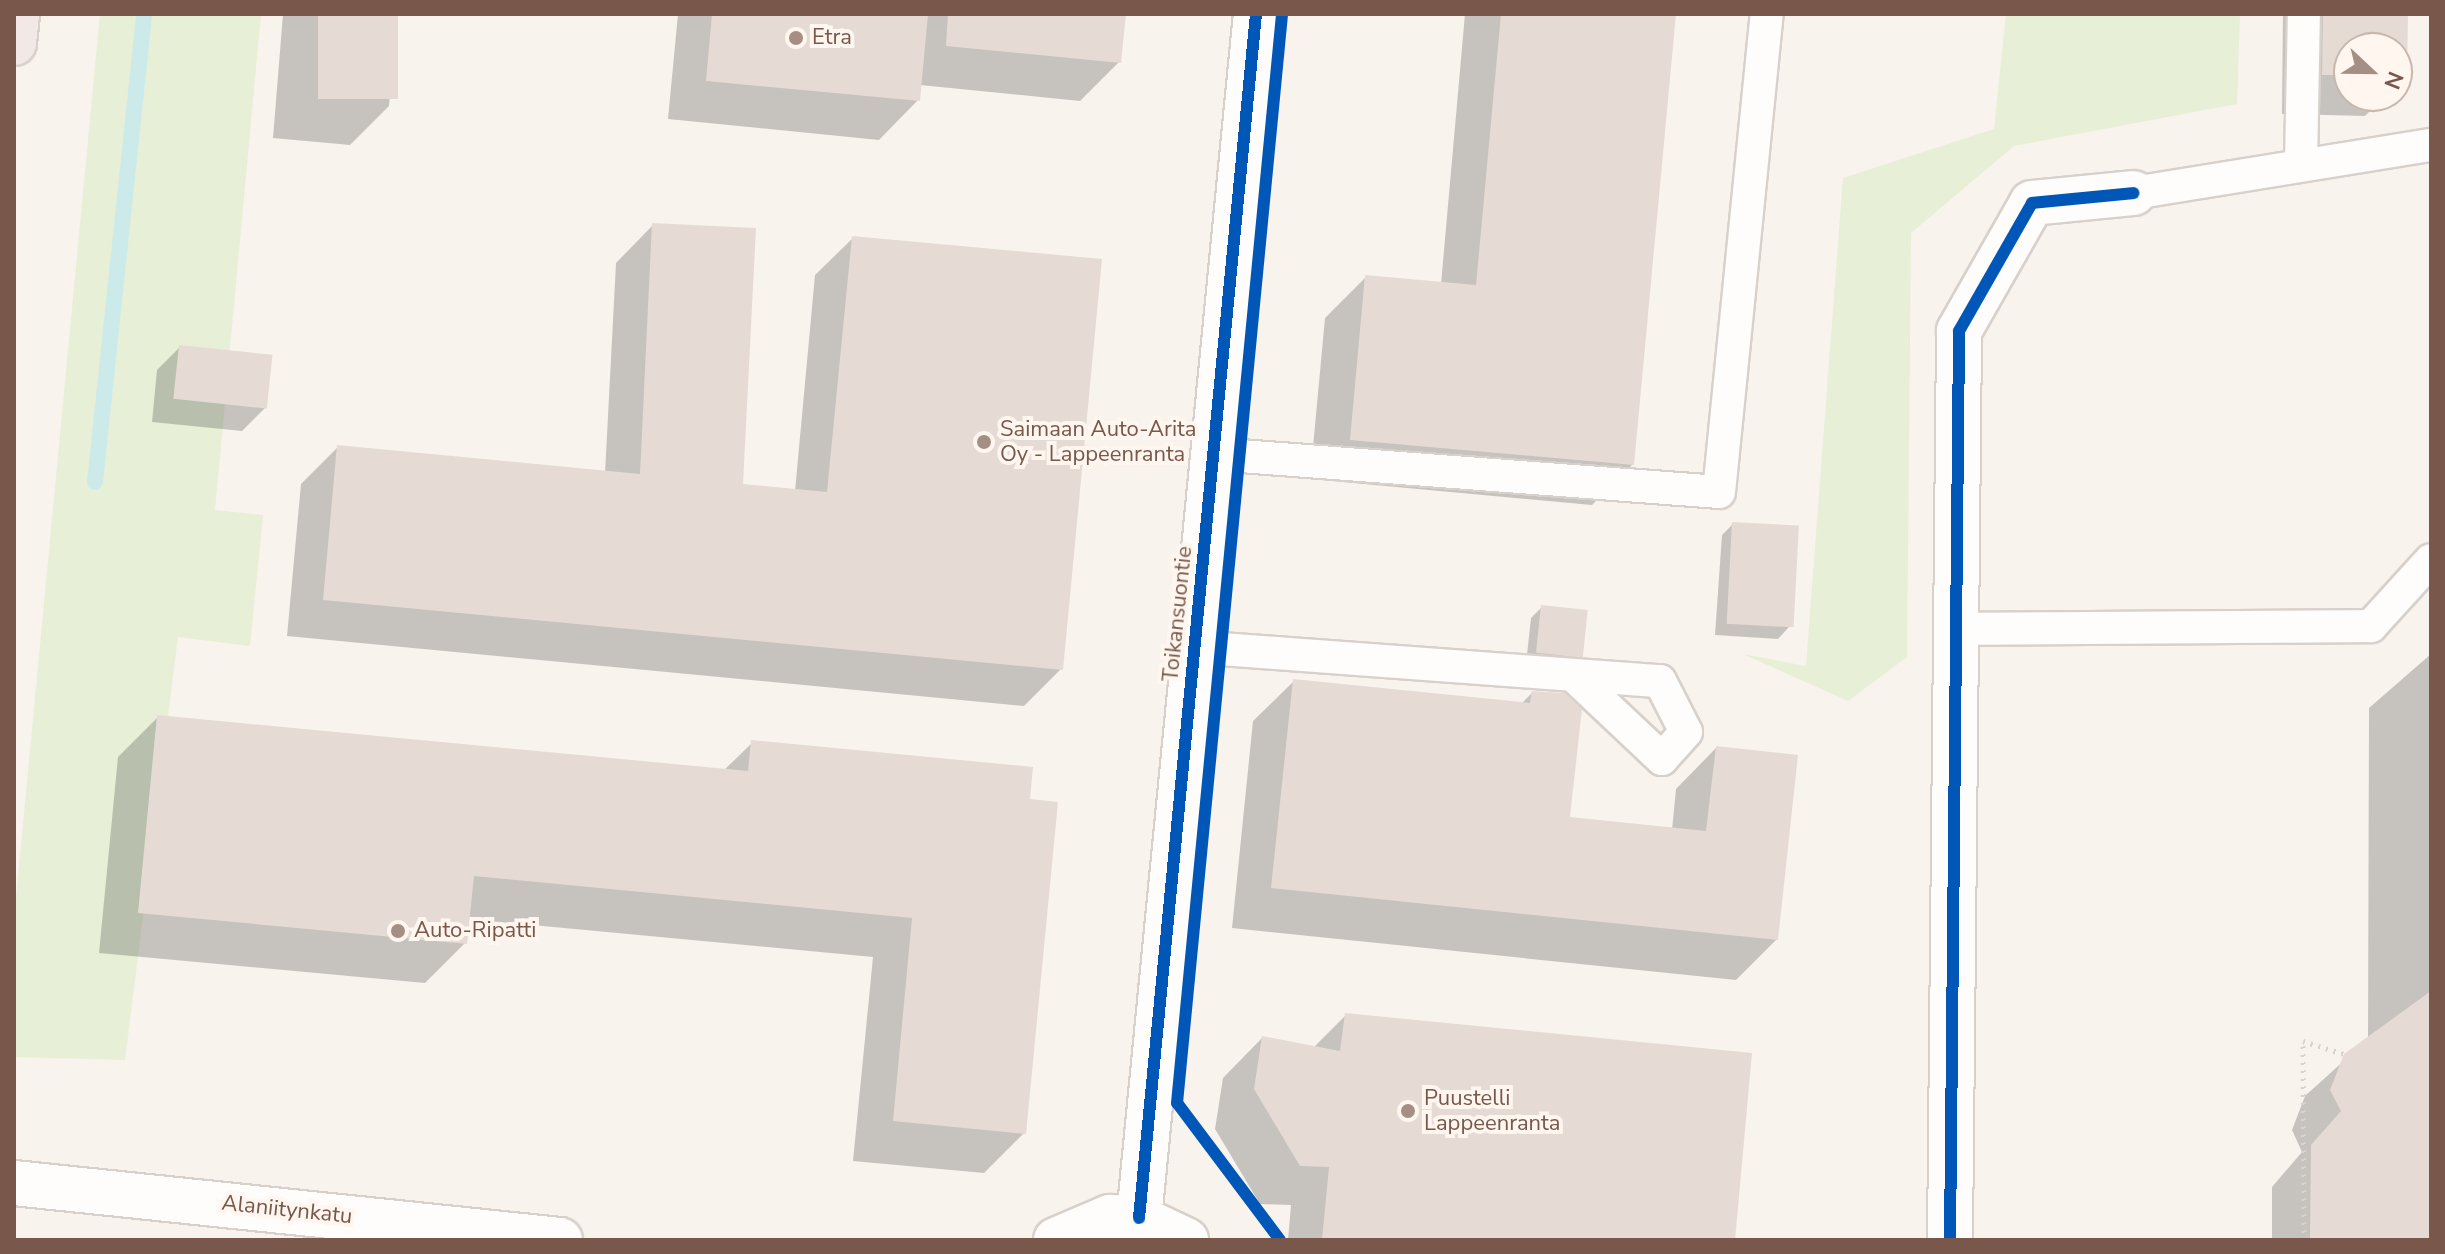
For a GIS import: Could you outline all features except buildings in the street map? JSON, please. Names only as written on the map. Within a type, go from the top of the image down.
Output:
[{"type":"highway","points":[[14,43],[17,14]]},
{"type":"street","name":"Toikansuontie","points":[[1139,1218],[1256,14]]},
{"type":"street","points":[[1950,1240],[1959,331],[2032,203],[2134,193]]},
{"type":"street","name":"Alaniitynkatu","points":[[14,1183],[560,1240]]},
{"type":"street","points":[[1056,1240],[1081,1224],[1139,1218],[1186,1240]]},
{"type":"lane","points":[[1214,454],[1719,492],[1767,14]]},
{"type":"lane","points":[[2301,164],[2304,14]]},
{"type":"lane","points":[[2134,193],[2431,145]]},
{"type":"lane","points":[[1955,629],[2371,626],[2431,560]]},
{"type":"lane","points":[[1195,649],[1573,675]]},
{"type":"path","points":[[2304,1240],[2303,1041],[2344,1054]]},
{"type":"green space","points":[[100,14],[261,14],[215,510],[263,515],[250,646],[178,637],[125,1060],[14,1057],[14,919]]},
{"type":"green space","points":[[2006,14],[2240,14],[2237,104],[2014,146],[1911,233],[1907,657],[1848,701],[1743,654],[1806,666],[1843,178],[1994,129]]},
{"type":"waterway","points":[[95,482],[144,14]]},
{"type":"cycle path","points":[[1139,1218],[1256,14]]},
{"type":"cycle path","points":[[1280,1240],[1177,1103],[1282,14]]},
{"type":"cycle path","points":[[1950,1240],[1959,331],[2032,203],[2134,193]]},
{"type":"place","name":"Etra","points":[[796,38]]},
{"type":"place","name":"Saimaan Auto-Arita Oy - Lappeenranta","points":[[984,442]]},
{"type":"place","name":"Auto-Ripatti","points":[[398,931]]},
{"type":"place","name":"Puustelli Lappeenranta","points":[[1408,1111]]}]
